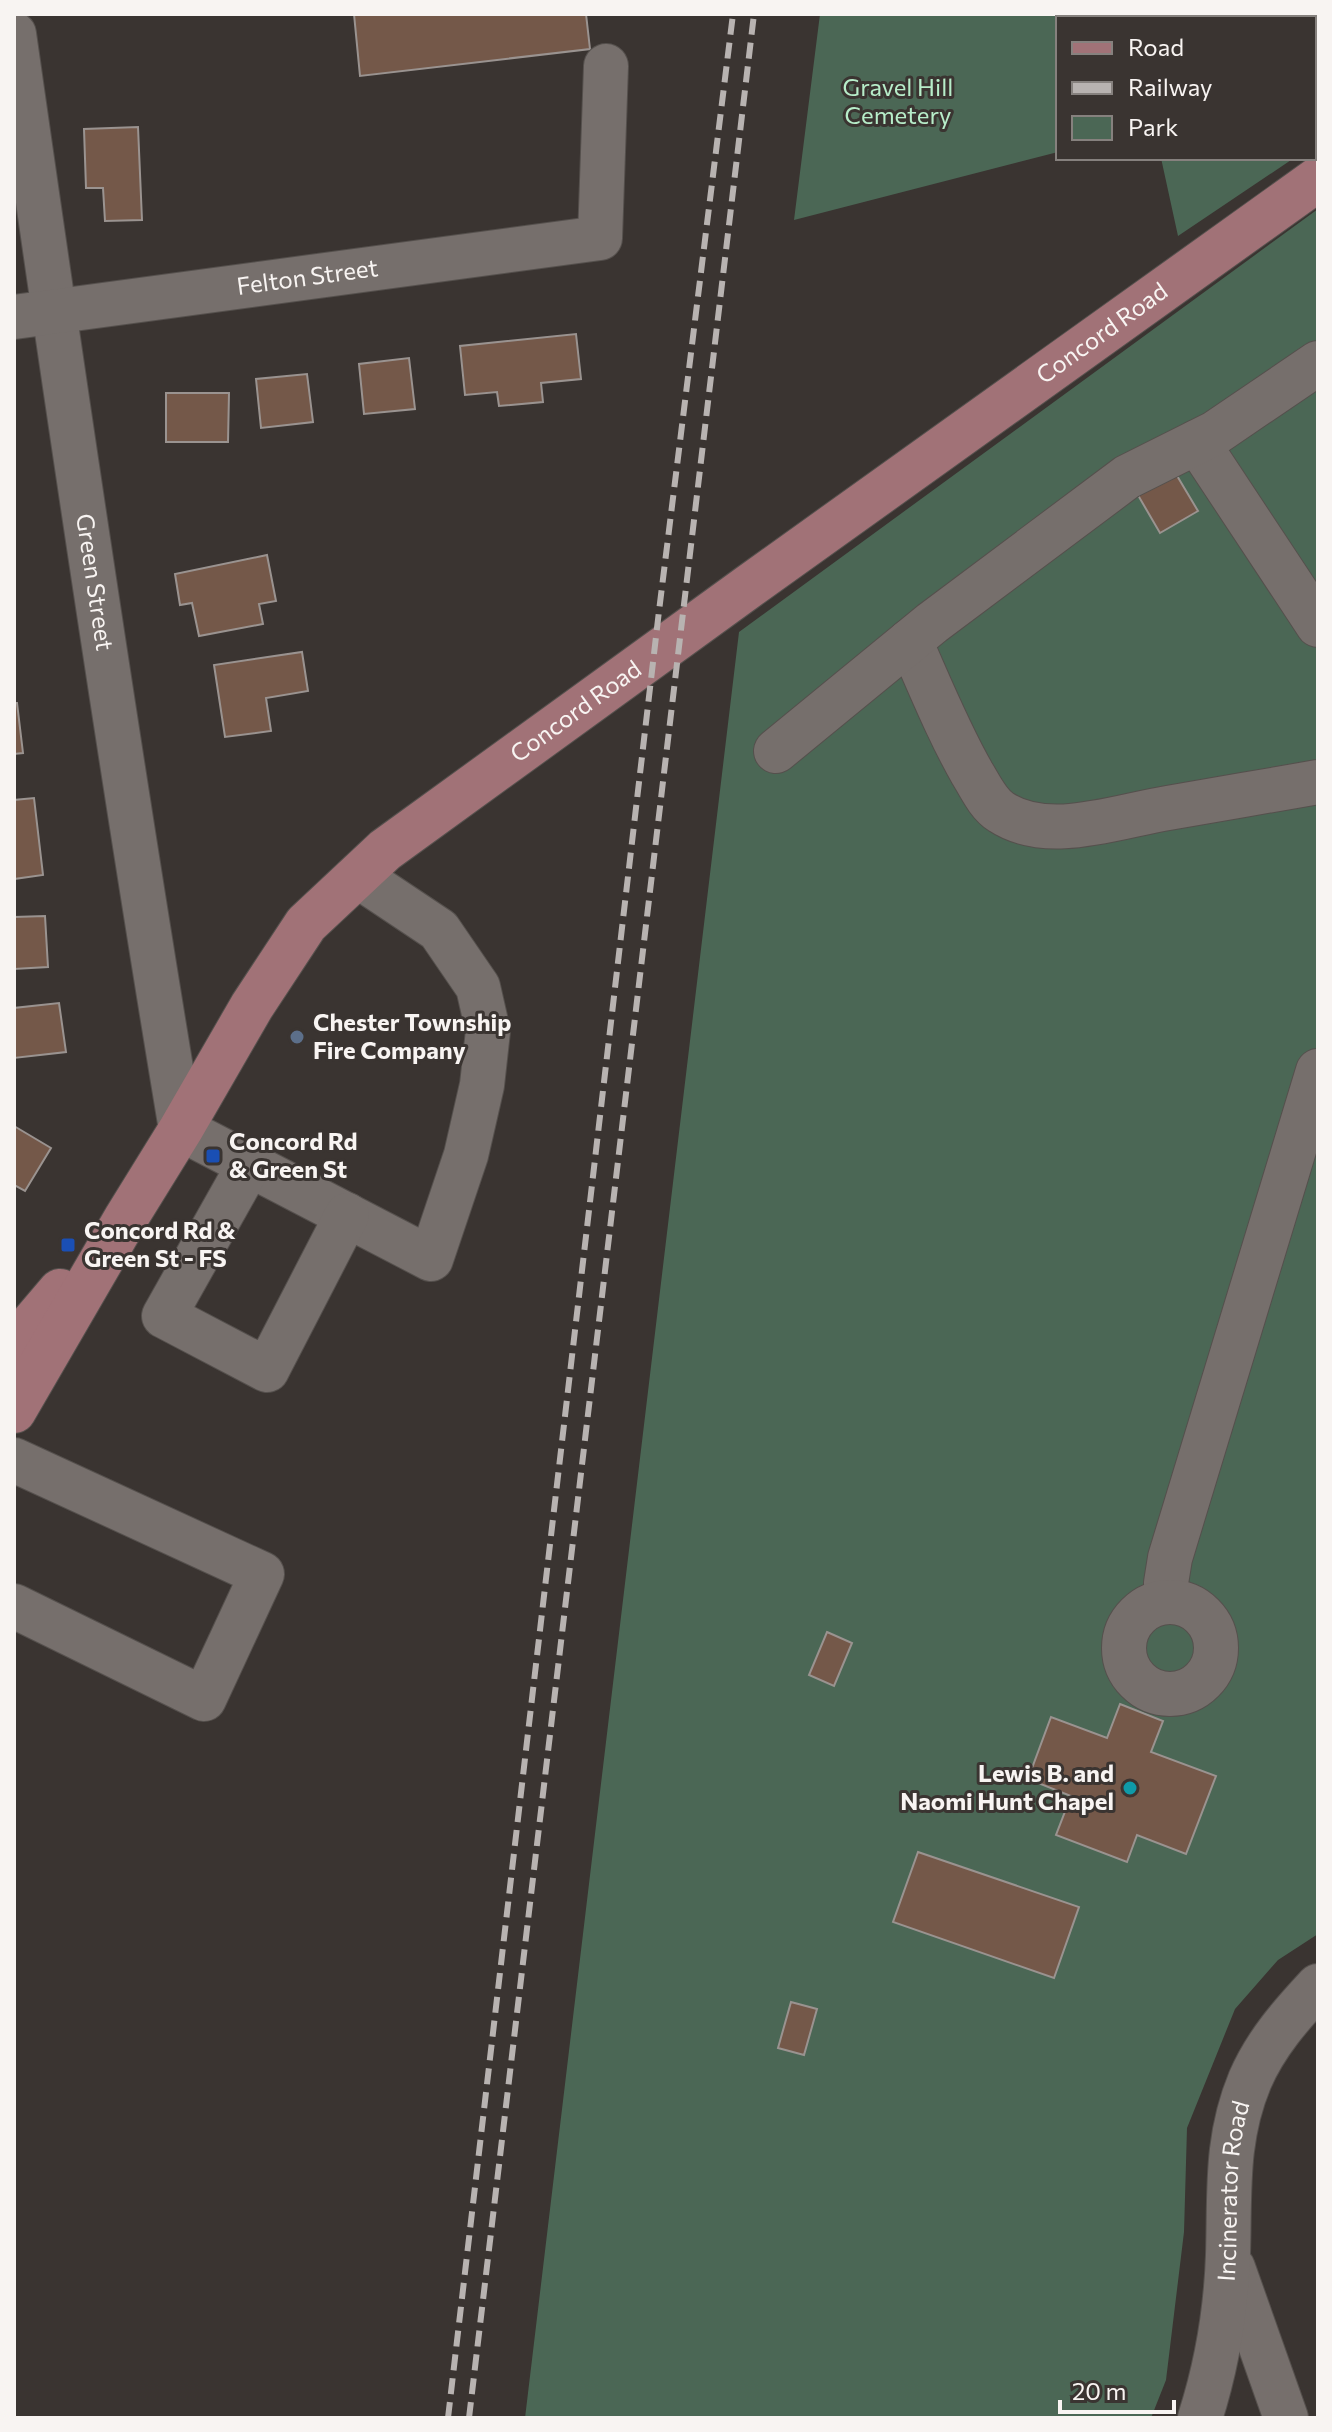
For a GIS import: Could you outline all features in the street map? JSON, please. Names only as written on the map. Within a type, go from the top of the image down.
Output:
[{"type":"main road","name":"Concord Road","points":[[14,1411],[252,1006],[306,924],[385,850],[1318,179]]},
{"type":"main road","points":[[14,1345],[126,1218]]},
{"type":"street","name":"Green Street","points":[[14,34],[34,314],[147,922],[181,1129]]},
{"type":"street","name":"Felton Street","points":[[34,314],[600,238],[606,66]]},
{"type":"street","points":[[776,751],[910,641],[1127,477],[1215,433],[1318,363]]},
{"type":"street","points":[[1197,442],[1318,625]]},
{"type":"street","points":[[910,641],[952,737],[983,793],[1000,812],[1026,823],[1053,826],[1093,824],[1158,809],[1318,782]]},
{"type":"street","points":[[181,1129],[431,1259],[466,1155],[482,1085],[488,1031],[478,987],[439,930],[358,876]]},
{"type":"street","points":[[1167,1601],[1170,1558],[1318,1071]]},
{"type":"street","points":[[249,1165],[164,1316],[267,1370],[347,1215]]},
{"type":"street","points":[[14,1460],[262,1574],[204,1699],[14,1606]]},
{"type":"street","name":"Incinerator Road","points":[[1200,2418],[1216,2363],[1224,2308],[1232,2143],[1250,2080],[1278,2030],[1318,1986]]},
{"type":"street","points":[[1228,2254],[1286,2418]]},
{"type":"green space","name":"Gravel Hill Cemetery","points":[[820,14],[1318,14],[1316,142],[1316,16],[1056,16],[1056,153],[794,220]]},
{"type":"green space","points":[[1161,160],[1291,160],[1178,236]]},
{"type":"green space","points":[[1318,209],[1318,1934],[1278,1960],[1235,2009],[1187,2128],[1184,2232],[1166,2380],[1151,2418],[525,2418],[739,632]]},
{"type":"building","points":[[354,14],[586,14],[590,49],[360,76]]},
{"type":"building","points":[[138,127],[142,220],[105,221],[103,188],[86,188],[84,129]]},
{"type":"building","points":[[576,334],[581,379],[541,383],[543,402],[499,406],[497,392],[465,395],[460,346]]},
{"type":"building","points":[[409,358],[415,409],[364,414],[359,364]]},
{"type":"building","points":[[307,374],[313,422],[261,428],[256,379]]},
{"type":"building","points":[[166,393],[229,393],[228,442],[166,442]]},
{"type":"building","points":[[1173,469],[1198,511],[1160,533],[1135,490]]},
{"type":"building","points":[[267,555],[276,601],[259,604],[263,624],[199,636],[192,603],[180,605],[175,574]]},
{"type":"building","points":[[302,652],[308,691],[266,698],[271,731],[225,737],[214,665]]},
{"type":"building","points":[[14,703],[17,703],[23,753],[14,754]]},
{"type":"building","points":[[34,798],[43,875],[14,879],[14,800]]},
{"type":"building","points":[[45,916],[48,967],[14,969],[14,917]]},
{"type":"building","points":[[59,1003],[66,1052],[14,1058],[14,1008]]},
{"type":"building","points":[[14,1126],[51,1148],[25,1191],[14,1185]]},
{"type":"building","points":[[827,1632],[852,1643],[834,1686],[809,1675]]},
{"type":"building","name":"Lewis B. and Naomi Hunt Chapel","points":[[1120,1704],[1163,1721],[1151,1752],[1216,1776],[1186,1854],[1137,1835],[1127,1862],[1056,1835],[1071,1796],[1028,1779],[1051,1717],[1107,1738]]},
{"type":"building","points":[[918,1852],[1079,1907],[1054,1978],[893,1922]]},
{"type":"building","points":[[791,2002],[817,2009],[804,2055],[778,2048]]},
{"type":"railway","points":[[448,2418],[659,611],[733,14]]},
{"type":"railway","points":[[469,2418],[754,14]]},
{"type":"place","name":"Chester Township Fire Company","points":[[297,1037]]},
{"type":"place","name":"Concord Rd & Green St","points":[[213,1156]]},
{"type":"place","name":"Concord Rd & Green St - FS","points":[[68,1245]]},
{"type":"place","name":"Lewis B. and Naomi Hunt Chapel","points":[[1130,1788]]}]
